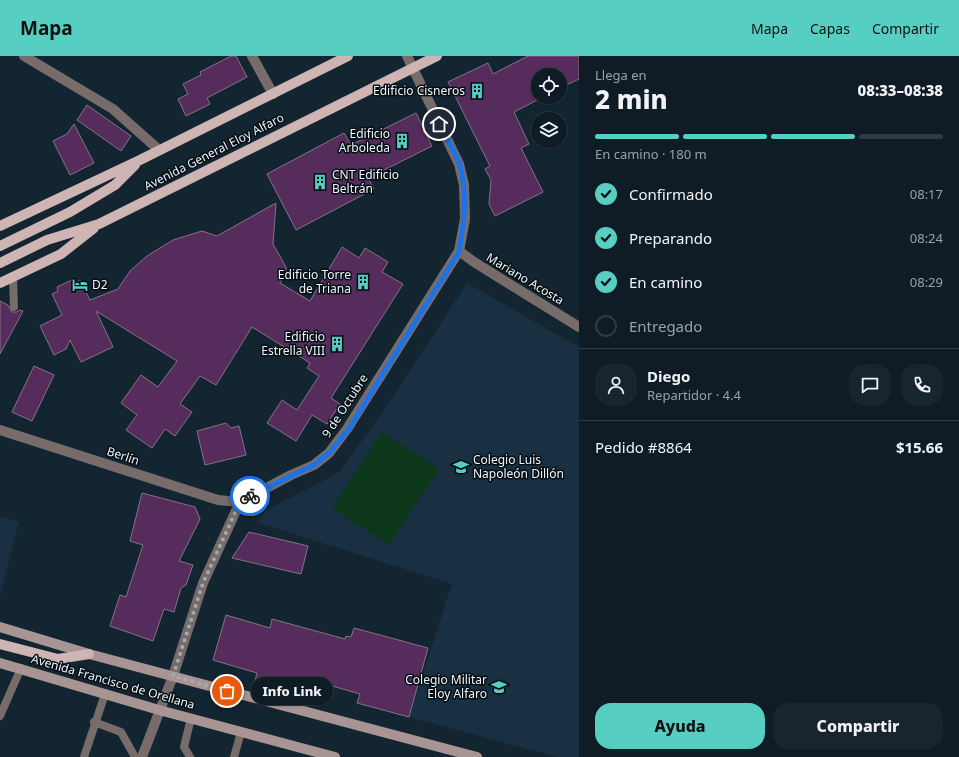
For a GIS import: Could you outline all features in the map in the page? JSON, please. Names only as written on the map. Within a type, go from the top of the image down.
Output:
[{"type":"main road","name":"Avenida General Eloy Alfaro","points":[[140,160],[348,56]]},
{"type":"main road","name":"Avenida General Eloy Alfaro","points":[[0,263],[47,240],[99,224],[412,67],[437,56]]},
{"type":"main road","points":[[0,246],[70,212],[115,185],[140,160]]},
{"type":"main road","points":[[0,226],[140,160]]},
{"type":"main road","points":[[0,283],[61,254],[99,224]]},
{"type":"main road","name":"Avenida Francisco de Orellana","points":[[0,627],[89,654],[477,757]]},
{"type":"main road","points":[[0,644],[58,659],[89,654]]},
{"type":"main road","name":"Avenida Francisco de Orellana","points":[[0,663],[159,710],[335,757]]},
{"type":"street","points":[[24,56],[112,109],[159,150]]},
{"type":"street","points":[[252,56],[273,94]]},
{"type":"street","name":"9 de Octubre","points":[[240,502],[291,475],[314,465],[329,453],[348,430],[459,252],[465,219],[464,185],[459,164],[407,56]]},
{"type":"street","name":"Mariano Acosta","points":[[459,252],[579,327]]},
{"type":"street","name":"Berlín","points":[[0,430],[218,500],[240,502]]},
{"type":"street","points":[[143,756],[173,676],[203,583],[240,502]]},
{"type":"lane","points":[[13,277],[14,307]]},
{"type":"lane","points":[[0,716],[21,668]]},
{"type":"lane","points":[[84,757],[94,722],[105,694]]},
{"type":"lane","points":[[190,757],[184,747],[191,718]]},
{"type":"lane","points":[[94,722],[121,732],[143,756]]},
{"type":"lane","points":[[234,757],[241,732]]},
{"type":"shaded area","name":"Colegio Luis Napoleón Dillón","points":[[467,283],[579,347],[579,757],[557,757],[409,717],[452,584],[256,522],[266,510],[340,471],[385,409]]},
{"type":"shaded area","points":[[0,516],[19,522],[0,594]]},
{"type":"green space","points":[[382,432],[439,469],[389,545],[332,508]]},
{"type":"building","points":[[231,56],[236,56],[247,77],[207,98],[210,104],[186,116],[178,99],[188,94],[183,84],[201,75],[200,72]]},
{"type":"building","points":[[528,56],[579,56],[579,79],[567,85],[567,68],[531,68],[531,103],[514,112],[529,144],[521,148],[543,192],[495,216],[489,204],[491,180],[485,169],[490,166],[448,82],[488,63],[493,74]]},
{"type":"building","points":[[87,105],[131,136],[121,151],[77,120]]},
{"type":"building","name":"CNT Edificio Beltrán","points":[[416,113],[432,146],[368,178],[374,189],[296,230],[267,174],[344,133],[351,145]]},
{"type":"building","points":[[74,124],[94,163],[70,175],[53,141],[67,134]]},
{"type":"building","points":[[276,203],[273,244],[286,267],[286,273],[280,283],[310,301],[342,247],[359,258],[365,248],[388,262],[382,272],[403,284],[331,398],[340,404],[327,424],[312,415],[296,441],[267,423],[282,400],[297,410],[319,376],[307,368],[310,363],[252,327],[216,385],[200,376],[180,404],[192,412],[175,436],[165,429],[152,448],[126,430],[137,415],[121,403],[141,375],[158,387],[177,361],[96,311],[113,347],[81,362],[70,340],[66,349],[54,355],[40,326],[62,315],[52,294],[58,291],[57,287],[72,280],[75,283],[80,280],[90,300],[118,289],[130,271],[147,256],[173,240],[202,231],[217,236]]},
{"type":"building","points":[[0,301],[8,305],[12,312],[17,312],[19,310],[23,311],[0,354]]},
{"type":"building","points":[[34,366],[54,375],[32,421],[12,412]]},
{"type":"building","points":[[226,423],[231,428],[239,426],[246,455],[205,465],[197,431]]},
{"type":"building","points":[[142,493],[195,507],[200,519],[179,561],[193,565],[186,585],[181,588],[174,612],[164,609],[153,641],[110,626],[120,595],[126,597],[143,545],[130,541]]},
{"type":"building","points":[[249,532],[308,546],[301,574],[232,558]]},
{"type":"building","points":[[226,615],[270,628],[272,619],[345,639],[346,636],[351,637],[354,628],[428,648],[409,717],[357,703],[360,694],[318,682],[313,697],[255,681],[257,673],[213,660]]},
{"type":"way so far","points":[[227,691],[197,684],[173,676],[203,583],[240,502],[250,496]]},
{"type":"place","name":"Edificio Cisneros","points":[[477,91]]},
{"type":"place","name":"Edificio Arboleda","points":[[402,141]]},
{"type":"place","name":"CNT Edificio Beltrán","points":[[320,182]]},
{"type":"place","name":"Edificio Torre de Triana","points":[[363,282]]},
{"type":"place","name":"D2","points":[[80,285]]},
{"type":"place","name":"Edificio Estrella VIII","points":[[337,344]]},
{"type":"place","name":"Colegio Luis Napoleón Dillón","points":[[461,467]]},
{"type":"place","name":"Colegio Militar Eloy Alfaro","points":[[499,687]]},
{"type":"place","name":"Info Link","points":[[227,691]]},
{"type":"route","points":[[250,496],[314,465],[329,453],[348,430],[362,405],[459,252],[465,219],[464,185],[459,164],[439,124]]}]
